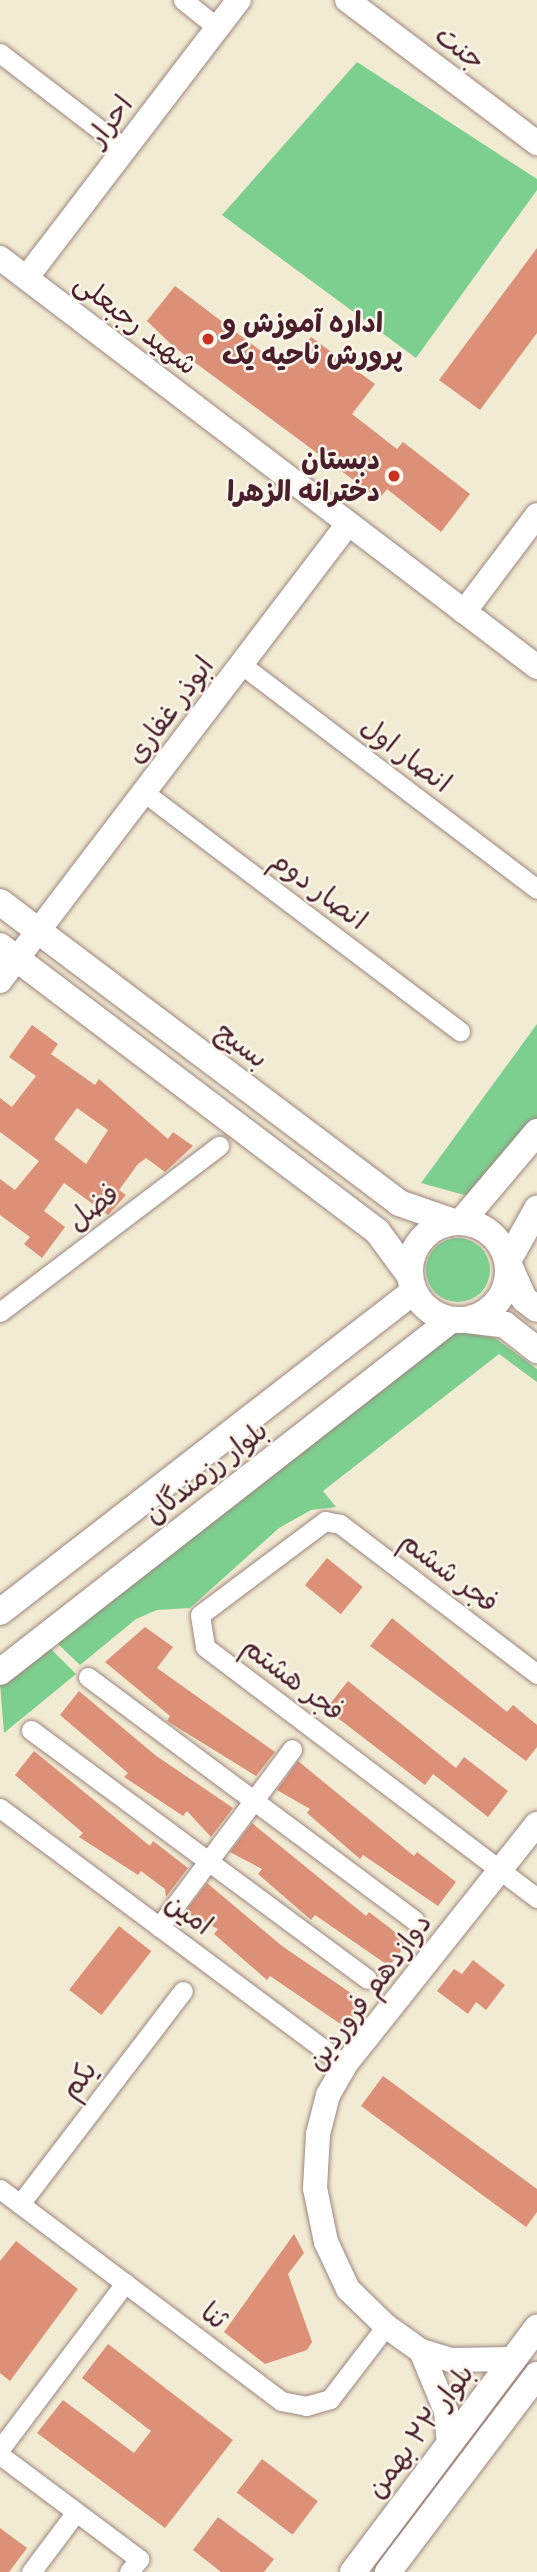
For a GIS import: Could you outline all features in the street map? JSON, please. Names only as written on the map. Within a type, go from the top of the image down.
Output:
[{"type":"main road","name":"بسیج","points":[[0,902],[399,1203],[458,1222]]},
{"type":"main road","points":[[8,952],[377,1231],[436,1315],[505,1325],[537,1350]]},
{"type":"main road","points":[[412,1284],[421,1240],[458,1222],[537,1132]]},
{"type":"main road","points":[[458,1320],[498,1302],[508,1263],[537,1209]]},
{"type":"main road","points":[[458,1222],[491,1234],[524,1299],[537,1309]]},
{"type":"main road","name":"بلوار رزمندگان","points":[[0,1612],[412,1284]]},
{"type":"main road","name":"بلوار رزمندگان","points":[[0,1672],[458,1320]]},
{"type":"main road","name":"بلوار ۲۲ بهمن","points":[[353,2572],[537,2328]]},
{"type":"main road","points":[[388,2572],[537,2375]]},
{"type":"street","points":[[183,0],[218,27]]},
{"type":"street","name":"احرار","points":[[27,277],[239,0]]},
{"type":"street","name":"جنت","points":[[347,0],[537,143]]},
{"type":"street","points":[[0,53],[125,149]]},
{"type":"street","name":"شهید رجبعلی","points":[[0,258],[537,667]]},
{"type":"street","points":[[464,612],[537,515]]},
{"type":"street","name":"ابوذر غفاری","points":[[8,952],[38,931],[348,524]]},
{"type":"street","name":"انصار اول","points":[[242,665],[537,889]]},
{"type":"street","name":"انصار دوم","points":[[145,793],[460,1031]]},
{"type":"street","points":[[0,981],[8,952]]},
{"type":"street","name":"فضل","points":[[0,1311],[219,1146]]},
{"type":"street","name":"فجر ششم","points":[[325,1521],[340,1524],[537,1674]]},
{"type":"street","name":"فجر هشتم","points":[[325,1521],[210,1602],[200,1615],[205,1647],[537,1898]]},
{"type":"street","points":[[88,1677],[414,1920]]},
{"type":"street","points":[[32,1730],[367,1979]]},
{"type":"street","points":[[159,1927],[292,1749]]},
{"type":"street","name":"امین","points":[[0,1808],[345,2065]]},
{"type":"street","name":"دوازدهم فروردین","points":[[421,2351],[386,2326],[348,2289],[326,2242],[315,2188],[318,2134],[328,2095],[345,2065],[537,1824]]},
{"type":"street","name":"یکم","points":[[20,2204],[183,1991]]},
{"type":"street","name":"ثنا","points":[[0,2189],[281,2401],[306,2406],[330,2399],[386,2326]]},
{"type":"street","points":[[0,2449],[125,2283]]},
{"type":"street","points":[[421,2351],[461,2361],[513,2359]]},
{"type":"street","points":[[421,2351],[443,2401],[449,2445]]},
{"type":"street","points":[[0,2455],[139,2559],[129,2572]]},
{"type":"street","points":[[31,2572],[76,2512]]},
{"type":"green space","points":[[357,62],[537,179],[537,190],[416,358],[222,215]]},
{"type":"green space","points":[[537,1024],[537,1129],[468,1196],[421,1183]]},
{"type":"green space","points":[[458,1238],[476,1244],[484,1252],[490,1270],[484,1288],[476,1296],[458,1302],[440,1296],[432,1288],[426,1270],[432,1252],[440,1244]]},
{"type":"green space","points":[[456,1331],[495,1338],[537,1369],[537,1382],[499,1354],[323,1491],[336,1507],[311,1510],[279,1528],[190,1608],[157,1610],[136,1619],[80,1665],[54,1640]]},
{"type":"green space","points":[[48,1646],[76,1674],[4,1733],[0,1683]]},
{"type":"building","points":[[537,248],[537,333],[480,410],[439,380]]},
{"type":"building","points":[[175,286],[286,370],[311,337],[375,384],[352,414],[397,449],[403,442],[470,494],[441,532],[387,489],[379,499],[174,347],[147,321]]},
{"type":"building","points":[[32,1025],[58,1044],[51,1054],[95,1085],[99,1079],[168,1139],[173,1132],[193,1146],[165,1172],[146,1158],[138,1164],[119,1190],[126,1195],[108,1215],[64,1183],[44,1211],[65,1227],[42,1258],[24,1244],[30,1237],[0,1215],[0,1179],[15,1190],[39,1161],[0,1132],[0,1098],[12,1107],[36,1076],[9,1057]],"holes":[[[77,1108],[108,1130],[86,1164],[54,1139]]]},
{"type":"building","points":[[327,1558],[363,1587],[341,1614],[305,1585]]},
{"type":"building","points":[[392,1618],[507,1712],[513,1705],[537,1725],[537,1747],[526,1761],[370,1646]]},
{"type":"building","points":[[145,1627],[173,1647],[157,1668],[275,1752],[256,1776],[167,1721],[170,1716],[105,1662]]},
{"type":"building","points":[[348,1681],[456,1768],[464,1757],[508,1791],[488,1817],[433,1774],[425,1785],[326,1709]]},
{"type":"building","points":[[79,1691],[155,1755],[233,1808],[211,1837],[187,1811],[183,1816],[124,1777],[128,1773],[60,1715]]},
{"type":"building","points":[[34,1751],[150,1846],[153,1841],[188,1868],[166,1897],[165,1889],[141,1871],[138,1875],[79,1837],[83,1833],[15,1775]]},
{"type":"building","points":[[298,1761],[414,1856],[417,1852],[456,1882],[438,1906],[363,1855],[360,1859],[307,1813],[310,1809],[277,1790]]},
{"type":"building","points":[[252,1823],[366,1916],[369,1912],[408,1942],[389,1966],[315,1915],[311,1920],[258,1874],[262,1869],[230,1852]]},
{"type":"building","points":[[207,1883],[282,1946],[364,2002],[345,2027],[270,1976],[267,1980],[214,1934],[218,1929],[185,1912]]},
{"type":"building","points":[[119,1926],[151,1951],[101,2015],[69,1990]]},
{"type":"building","points":[[473,1960],[505,1985],[486,2010],[476,2002],[468,2014],[437,1991],[454,1969],[462,1974]]},
{"type":"building","points":[[383,2076],[537,2189],[537,2212],[526,2227],[361,2106]]},
{"type":"building","points":[[294,2234],[304,2253],[288,2274],[312,2342],[307,2350],[265,2364],[224,2332]]},
{"type":"building","points":[[16,2241],[78,2289],[10,2381],[0,2373],[0,2261]]},
{"type":"building","points":[[108,2344],[233,2440],[165,2528],[37,2433],[63,2400],[134,2453],[151,2431],[82,2378]]},
{"type":"building","points":[[262,2459],[318,2501],[293,2535],[237,2493]]},
{"type":"building","points":[[218,2517],[274,2559],[264,2572],[221,2572],[193,2550]]},
{"type":"building","points":[[0,2528],[27,2548],[9,2572],[0,2572]]},
{"type":"place","name":"اداره آموزش و پرورش ناحیه یک","points":[[208,339]]},
{"type":"place","name":"دبستان دخترانه الزهرا","points":[[394,476]]}]
